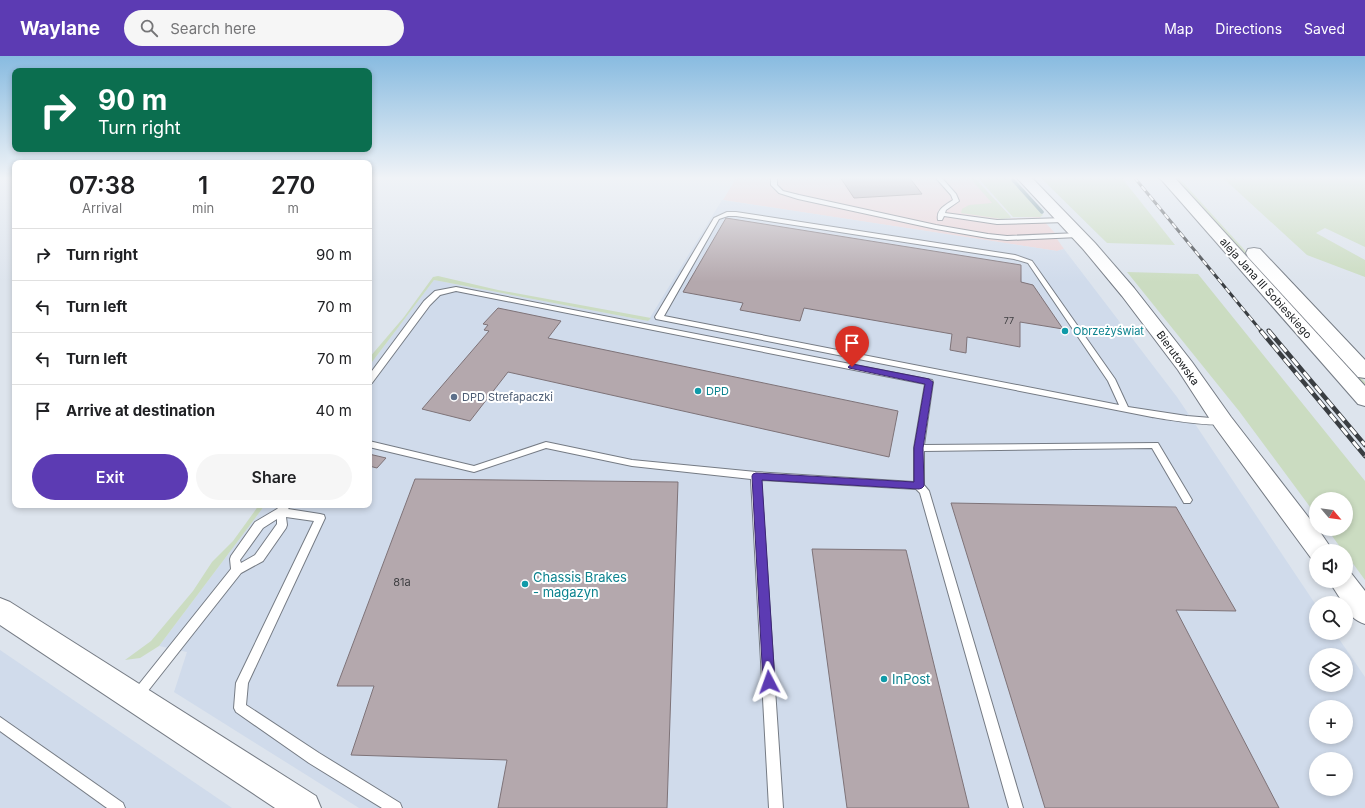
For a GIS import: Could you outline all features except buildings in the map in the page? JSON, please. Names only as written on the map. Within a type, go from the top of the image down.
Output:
[{"type":"street","name":"Bierutowska","points":[[1056,212],[1109,268],[1149,318],[1185,366],[1223,422],[1315,544]]},
{"type":"street","name":"aleja Jana III Sobieskiego","points":[[1197,212],[1365,399]]},
{"type":"street","name":"aleja Jana III Sobieskiego","points":[[1216,212],[1365,372]]},
{"type":"street","points":[[1347,588],[1365,612]]},
{"type":"street","points":[[0,610],[304,808]]},
{"type":"lane","points":[[865,212],[936,227],[1007,238],[1079,235]]},
{"type":"lane","points":[[1125,409],[1112,381],[1037,271],[1030,262],[1015,257],[728,214],[717,218],[658,317],[1125,409],[1195,421],[1223,422]]},
{"type":"lane","points":[[936,227],[941,214],[997,222],[1064,220]]},
{"type":"lane","points":[[372,377],[426,303],[438,293],[456,289],[929,382],[919,448],[919,486]]},
{"type":"lane","points":[[372,445],[474,469],[546,446],[632,463],[756,476],[919,486],[924,491],[1016,808]]},
{"type":"lane","points":[[919,448],[1154,445],[1187,500]]},
{"type":"lane","points":[[756,476],[776,808]]},
{"type":"lane","points":[[236,570],[235,559],[259,525],[284,508],[320,518],[242,683],[240,708],[314,758],[395,808]]},
{"type":"lane","points":[[135,698],[236,570],[259,558],[282,525],[284,508]]},
{"type":"lane","points":[[0,723],[118,808]]},
{"type":"shaded area","points":[[715,212],[801,212],[1057,251],[1064,249],[1177,397],[1310,596],[1309,640],[1340,640],[1345,648],[1309,648],[1309,692],[1353,692],[1353,659],[1365,677],[1365,808],[359,808],[174,692],[187,652],[159,646],[263,508],[372,508],[372,362],[434,280],[648,321]]},
{"type":"shaded area","points":[[802,212],[1006,212],[1008,214],[987,216],[1002,219],[1040,217],[1055,233],[1064,249],[1057,251]]},
{"type":"shaded area","points":[[0,650],[232,808],[0,808]]},
{"type":"green space","points":[[1006,212],[1011,217],[1002,219],[961,213]]},
{"type":"green space","points":[[1009,212],[1040,212],[1043,215],[1040,217],[1013,217]]},
{"type":"green space","points":[[1076,212],[1149,212],[1175,245],[1107,243]]},
{"type":"green space","points":[[1204,212],[1210,212],[1365,382],[1365,389]]},
{"type":"green space","points":[[1260,212],[1365,212],[1365,247],[1325,228],[1316,233],[1365,260],[1365,277],[1307,255]]},
{"type":"green space","points":[[1127,272],[1198,274],[1365,481],[1365,580],[1353,564],[1353,544],[1338,544],[1332,536],[1353,536],[1353,492],[1309,492],[1309,506],[1239,411]]},
{"type":"green space","points":[[438,276],[498,290],[651,318],[648,321],[434,280],[372,362],[372,354],[404,317],[433,277]]},
{"type":"green space","points":[[257,508],[263,508],[159,646],[140,658],[125,660],[151,641],[193,591],[212,562],[233,541]]},
{"type":"railway","points":[[1163,212],[1262,332]]},
{"type":"railway","points":[[1261,331],[1365,456]]},
{"type":"railway","points":[[1269,331],[1365,445]]},
{"type":"place","name":"Obrzeżyświat","points":[[1065,331]]},
{"type":"place","name":"DPD","points":[[698,391]]},
{"type":"place","name":"DPD Strefapaczki","points":[[454,397]]},
{"type":"place","name":"Chassis Brakes - magazyn","points":[[525,584]]},
{"type":"place","name":"InPost","points":[[884,679]]},
{"type":"route","points":[[769,682],[756,476],[919,486],[919,448],[929,382],[852,367]]}]
